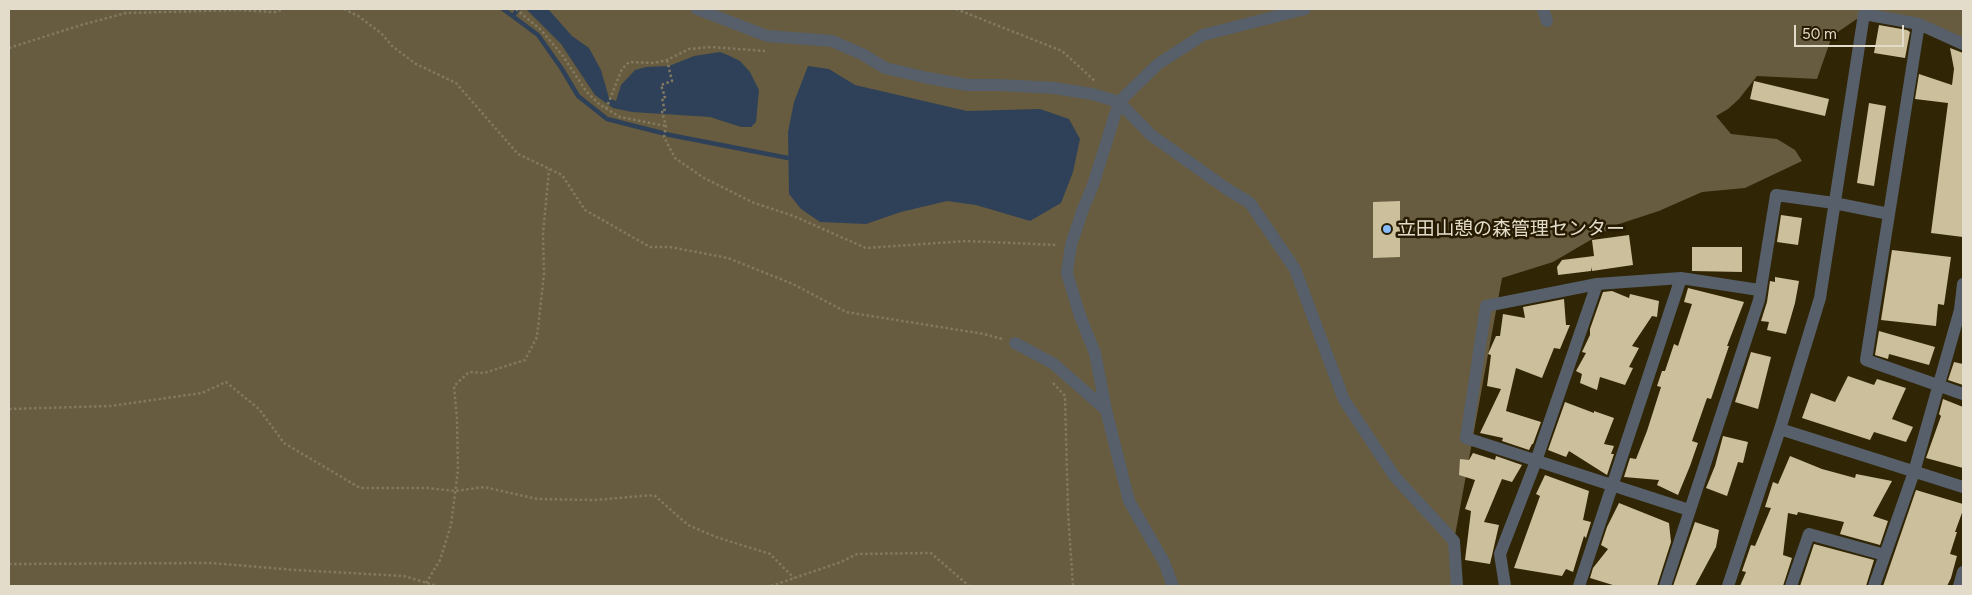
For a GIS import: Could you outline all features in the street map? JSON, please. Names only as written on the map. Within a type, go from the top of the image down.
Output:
[{"type":"street","points":[[697,9],[767,36],[832,41],[862,54],[885,68],[928,78],[966,85],[1054,88],[1092,94],[1119,102],[1151,135],[1250,203],[1295,269],[1344,400],[1395,477],[1454,541],[1457,586]]},
{"type":"street","points":[[1173,586],[1164,562],[1129,501],[1106,410],[1095,353],[1080,316],[1067,273],[1071,245],[1093,185],[1119,102],[1158,64],[1203,35],[1305,9]]},
{"type":"street","points":[[1728,586],[1780,429],[1820,298],[1864,14],[1919,24],[1963,44]]},
{"type":"street","points":[[1919,24],[1866,360],[1963,394]]},
{"type":"street","points":[[1665,586],[1759,300],[1759,290],[1776,195],[1834,202],[1889,214]]},
{"type":"street","points":[[1689,510],[1466,438],[1486,306],[1597,284],[1681,278],[1759,290]]},
{"type":"street","points":[[1579,586],[1681,278]]},
{"type":"street","points":[[1505,586],[1500,554],[1536,461],[1597,284]]},
{"type":"street","points":[[1874,586],[1914,472],[1961,310],[1963,284]]},
{"type":"street","points":[[1015,343],[1054,364],[1106,410]]},
{"type":"street","points":[[1780,429],[1963,487]]},
{"type":"street","points":[[1792,586],[1808,534],[1885,556]]},
{"type":"path","points":[[9,48],[81,24],[126,13],[238,10],[275,12],[284,9]]},
{"type":"path","points":[[344,9],[358,16],[381,33],[393,47],[416,64],[456,83],[518,154],[562,175],[585,210],[650,247],[670,247],[728,258],[793,284],[846,312],[984,334],[1015,343]]},
{"type":"path","points":[[516,9],[541,30],[563,56],[586,91],[606,109],[620,117],[666,126]]},
{"type":"path","points":[[956,9],[1062,51],[1098,83]]},
{"type":"path","points":[[606,109],[622,69],[629,62],[654,63],[667,60],[689,49],[711,47],[767,51]]},
{"type":"path","points":[[667,60],[672,81],[661,85],[665,97],[662,98],[665,112],[662,112],[666,126],[664,137],[674,158],[704,178],[754,203],[791,215],[866,248],[966,241],[1071,245]]},
{"type":"path","points":[[426,583],[440,560],[451,525],[458,470],[458,419],[454,386],[469,372],[484,373],[525,360],[537,338],[544,274],[543,234],[549,169]]},
{"type":"path","points":[[1047,377],[1065,396],[1068,512],[1074,586]]},
{"type":"path","points":[[9,409],[111,406],[202,393],[226,382],[259,409],[284,443],[360,488],[428,488],[455,491],[484,486],[537,499],[595,500],[654,495],[688,525],[716,537],[770,554],[794,578]]},
{"type":"path","points":[[771,586],[841,562],[857,554],[931,553],[969,586]]},
{"type":"path","points":[[9,564],[211,563],[304,571],[404,576],[437,586]]},
{"type":"shaded area","points":[[9,9],[1963,9],[1963,44],[1864,14],[1832,36],[1817,79],[1757,76],[1739,99],[1728,109],[1716,116],[1731,134],[1777,139],[1795,150],[1802,161],[1745,188],[1702,192],[1659,211],[1616,225],[1553,262],[1502,278],[1454,541],[1457,586],[9,586]]},
{"type":"water","points":[[526,9],[549,10],[572,36],[589,48],[601,70],[609,98],[616,101],[621,85],[635,70],[646,67],[669,66],[694,56],[720,52],[730,56],[740,61],[750,72],[759,90],[756,122],[751,127],[741,127],[710,117],[632,112],[613,108],[595,95],[561,44]]},
{"type":"water","points":[[808,66],[829,69],[855,85],[967,111],[1040,109],[1069,119],[1080,139],[1073,172],[1061,203],[1030,221],[976,205],[947,201],[901,212],[866,224],[820,222],[801,209],[789,194],[788,132],[794,102]]},
{"type":"building","points":[[1879,25],[1910,32],[1905,58],[1874,53]]},
{"type":"building","points":[[1950,48],[1963,53],[1963,237],[1931,233],[1948,103],[1915,99],[1919,74],[1952,85],[1954,69]]},
{"type":"building","points":[[1754,81],[1829,99],[1825,116],[1750,99]]},
{"type":"building","points":[[1869,103],[1886,106],[1874,186],[1857,183]]},
{"type":"building","name":"立田山憩の森管理センター","points":[[1400,201],[1400,257],[1373,258],[1373,202]]},
{"type":"building","points":[[1781,215],[1802,218],[1798,245],[1777,242]]},
{"type":"building","points":[[1629,235],[1633,265],[1592,271],[1592,267],[1591,271],[1558,275],[1557,267],[1562,260],[1594,256],[1592,240]]},
{"type":"building","points":[[1692,247],[1742,247],[1742,272],[1692,271]]},
{"type":"building","points":[[1892,250],[1951,257],[1944,305],[1938,304],[1936,326],[1881,320]]},
{"type":"building","points":[[1775,277],[1799,281],[1786,334],[1767,330],[1769,322],[1761,321],[1767,302],[1770,281],[1775,282]]},
{"type":"building","points":[[1688,288],[1744,302],[1727,346],[1729,346],[1711,399],[1707,398],[1692,441],[1698,443],[1678,495],[1657,485],[1659,480],[1624,477],[1630,458],[1636,459],[1647,431],[1661,387],[1657,386],[1662,371],[1665,371],[1674,344],[1678,346],[1692,304],[1684,302]]},
{"type":"building","points":[[1612,291],[1629,298],[1630,294],[1659,301],[1657,317],[1652,316],[1632,346],[1639,348],[1629,367],[1633,368],[1625,385],[1600,377],[1597,390],[1580,383],[1582,374],[1576,371],[1586,353],[1582,352],[1590,335],[1590,329],[1603,292]]},
{"type":"building","points":[[1564,299],[1566,325],[1570,325],[1560,349],[1554,348],[1542,378],[1516,368],[1506,411],[1541,422],[1533,444],[1529,450],[1502,441],[1503,438],[1480,433],[1501,389],[1487,386],[1491,355],[1488,354],[1496,336],[1500,336],[1503,314],[1525,318],[1523,307]]},
{"type":"building","points":[[1879,331],[1935,347],[1929,365],[1889,354],[1888,359],[1875,355]]},
{"type":"building","points":[[1751,352],[1771,357],[1758,409],[1735,402]]},
{"type":"building","points":[[1954,362],[1963,364],[1963,385],[1948,380]]},
{"type":"building","points":[[1848,376],[1874,385],[1877,379],[1906,388],[1892,419],[1913,427],[1906,442],[1874,432],[1870,440],[1802,418],[1811,393],[1835,402]]},
{"type":"building","points":[[1943,399],[1963,407],[1963,468],[1926,458],[1941,416],[1939,414]]},
{"type":"building","points":[[1565,402],[1614,418],[1604,444],[1614,446],[1611,454],[1614,454],[1607,475],[1569,451],[1566,457],[1548,450]]},
{"type":"building","points":[[1723,436],[1748,442],[1743,463],[1738,462],[1727,496],[1706,488],[1715,466]]},
{"type":"building","points":[[1473,453],[1495,460],[1496,456],[1522,465],[1512,482],[1502,479],[1484,522],[1499,525],[1490,564],[1465,560],[1471,511],[1465,509],[1475,480],[1459,475],[1460,459],[1469,460]]},
{"type":"building","points":[[1790,456],[1822,469],[1855,478],[1856,474],[1892,481],[1873,516],[1888,521],[1880,545],[1840,534],[1844,522],[1798,512],[1797,515],[1788,513],[1783,555],[1792,558],[1783,586],[1740,586],[1746,572],[1742,571],[1751,545],[1755,546],[1771,508],[1765,507],[1773,482],[1778,484]]},
{"type":"building","points":[[1545,475],[1589,491],[1583,520],[1591,522],[1586,538],[1584,536],[1573,572],[1566,569],[1562,576],[1514,568],[1540,496],[1536,494]]},
{"type":"building","points":[[1916,490],[1963,504],[1963,510],[1950,554],[1957,556],[1951,578],[1947,586],[1883,586]]},
{"type":"building","points":[[1619,503],[1669,523],[1671,542],[1657,586],[1616,586],[1590,578],[1593,568],[1608,549],[1601,545],[1607,527]]},
{"type":"building","points":[[1695,522],[1719,530],[1716,547],[1695,586],[1673,586]]},
{"type":"building","points":[[1814,544],[1874,560],[1866,586],[1800,586]]},
{"type":"waterway","points":[[503,9],[538,35],[578,96],[607,119],[670,135],[788,158]]},
{"type":"waterway","points":[[513,16],[518,9]]},
{"type":"place","name":"立田山憩の森管理センター","points":[[1387,229]]}]
